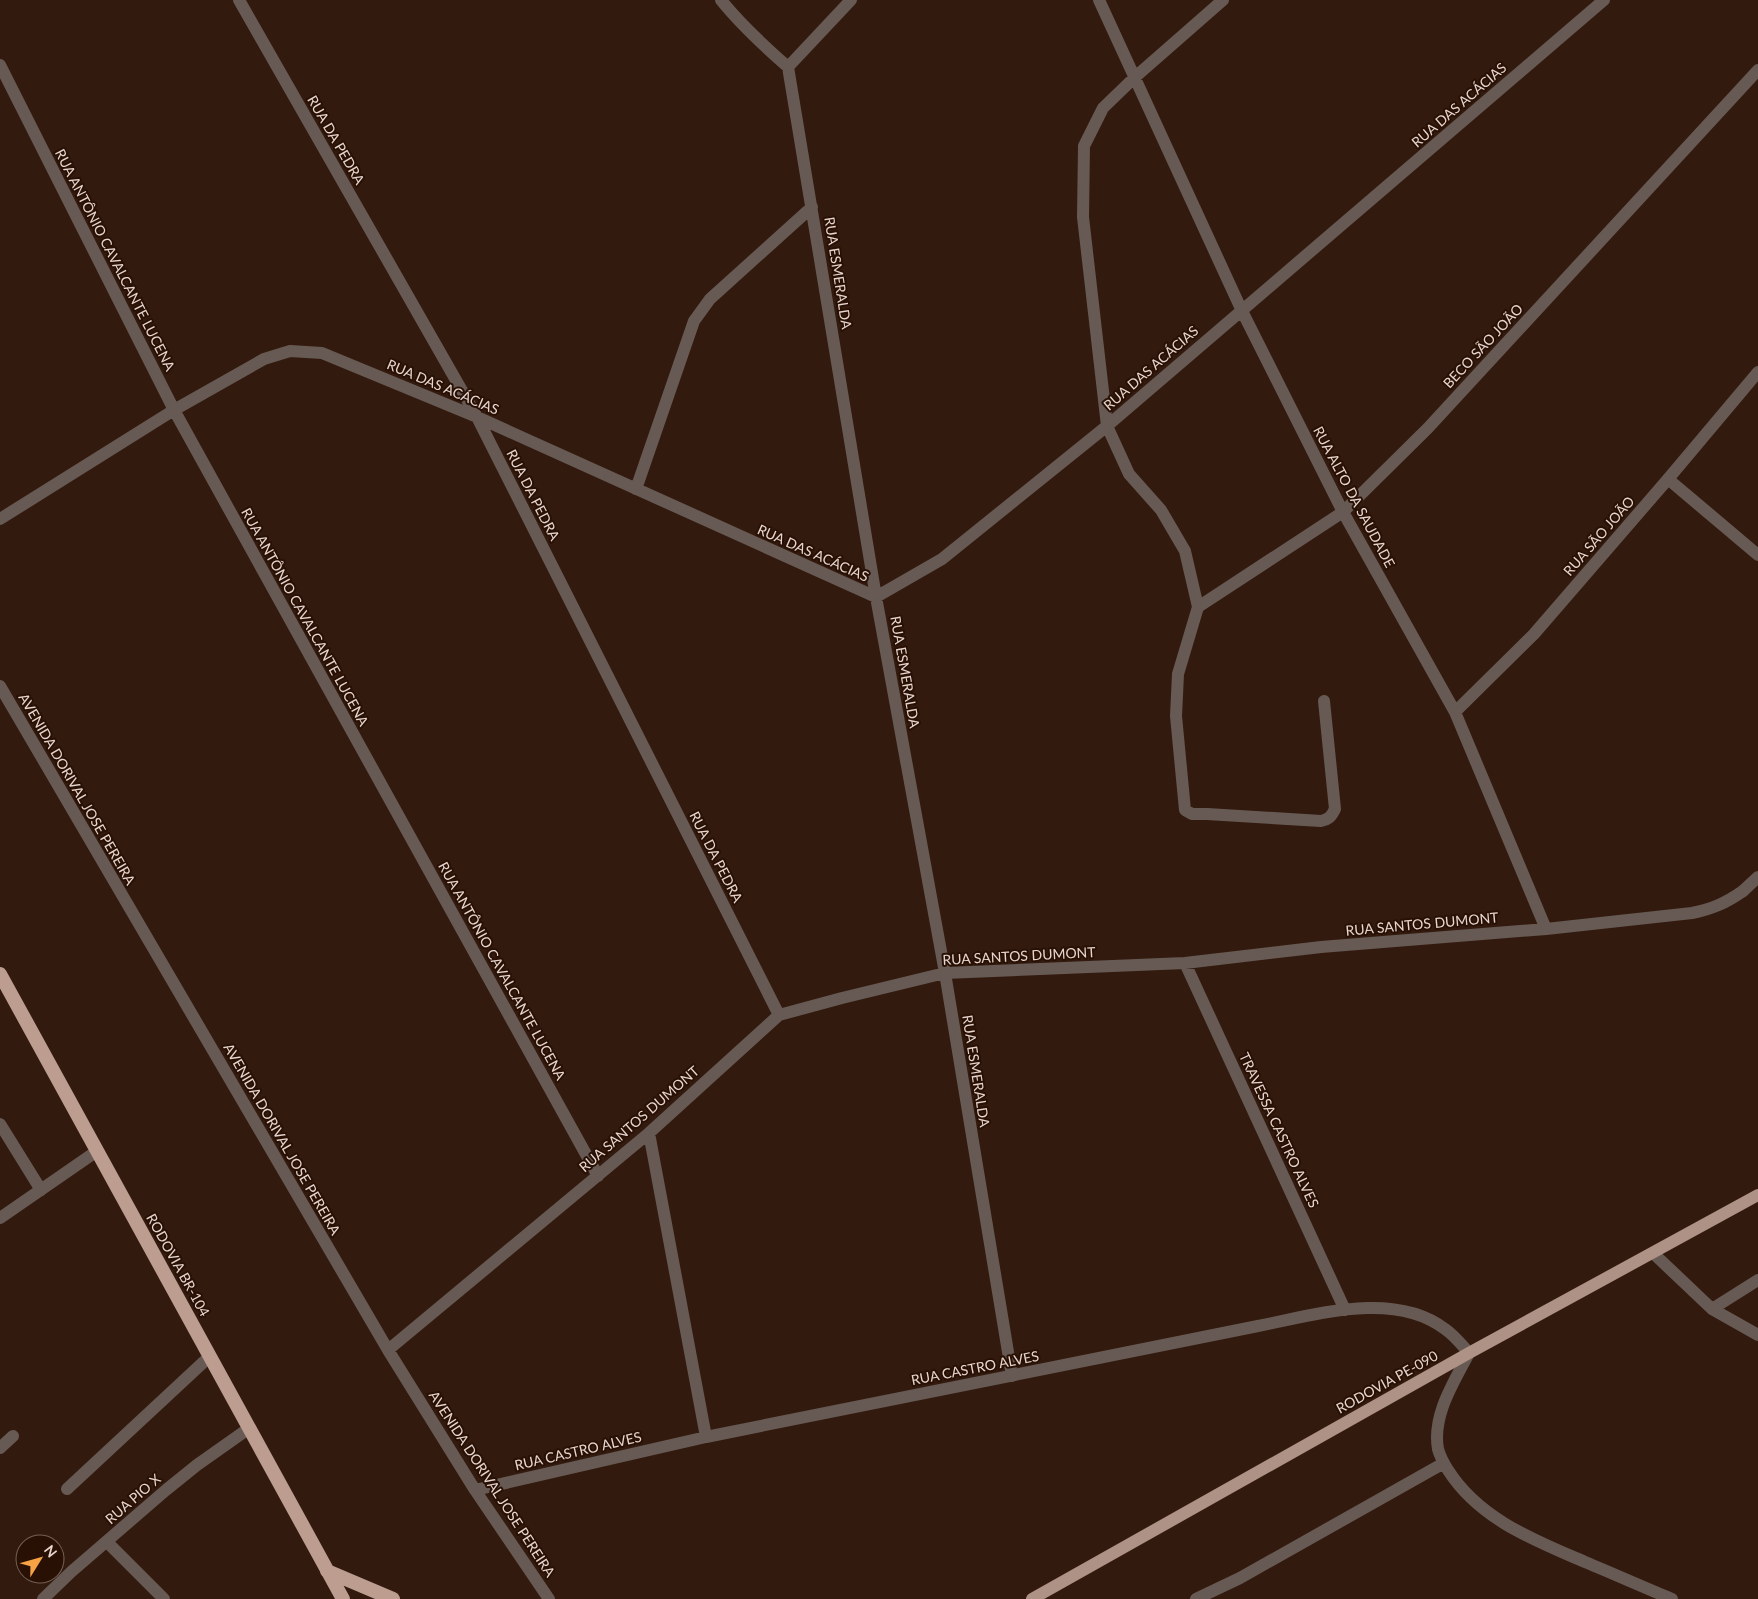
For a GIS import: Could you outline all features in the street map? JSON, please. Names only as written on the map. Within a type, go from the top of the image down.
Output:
[{"type":"highway","name":"RODOVIA BR-104","points":[[0,974],[343,1599]]},
{"type":"highway","points":[[327,1571],[393,1599]]},
{"type":"main road","name":"RODOVIA PE-090","points":[[1032,1599],[1469,1353],[1758,1195]]},
{"type":"street","name":"RUA DA PEDRA","points":[[239,0],[477,417],[779,1015]]},
{"type":"street","points":[[720,0],[760,44],[788,67],[851,0]]},
{"type":"street","name":"RUA ALTO DA SAUDADE","points":[[1099,0],[1242,311],[1343,512],[1455,712],[1546,929]]},
{"type":"street","points":[[1223,0],[1134,78],[1103,108],[1084,146],[1083,217],[1107,426],[1129,474],[1161,510],[1185,550],[1198,607],[1178,674],[1176,716],[1185,810],[1192,814],[1328,820],[1335,809],[1324,701]]},
{"type":"street","name":"RUA DAS ACÁCIAS","points":[[0,519],[174,410],[264,359],[290,351],[322,353],[477,417],[876,597],[942,559],[1107,426],[1242,311],[1588,5],[1604,0]]},
{"type":"street","name":"RUA ANTÔNIO CAVALCANTE LUCENA","points":[[0,65],[174,410],[598,1176]]},
{"type":"street","name":"RUA ESMERALDA","points":[[788,67],[876,597],[945,973],[1012,1376]]},
{"type":"street","name":"BECO SÃO JOÃO","points":[[1198,607],[1343,512],[1428,428],[1758,70]]},
{"type":"street","points":[[636,489],[694,321],[710,299],[812,207]]},
{"type":"street","name":"RUA SÃO JOÃO","points":[[1455,712],[1534,634],[1758,372]]},
{"type":"street","points":[[1668,479],[1758,555]]},
{"type":"street","name":"AVENIDA DORIVAL JOSE PEREIRA","points":[[0,686],[388,1350],[475,1490],[549,1599]]},
{"type":"street","name":"RUA SANTOS DUMONT","points":[[388,1350],[649,1133],[779,1015],[945,973],[1185,963],[1320,947],[1546,929],[1692,913],[1714,908],[1728,901],[1743,891],[1758,877]]},
{"type":"street","name":"TRAVESSA CASTRO ALVES","points":[[1185,963],[1345,1310]]},
{"type":"street","points":[[0,1124],[41,1190]]},
{"type":"street","points":[[649,1133],[706,1437]]},
{"type":"street","points":[[0,1218],[97,1151]]},
{"type":"street","points":[[1653,1253],[1712,1309],[1758,1335]]},
{"type":"street","points":[[1712,1309],[1758,1280]]},
{"type":"street","name":"RUA CASTRO ALVES","points":[[475,1490],[706,1437],[1345,1310],[1388,1308],[1422,1316],[1446,1329],[1469,1353]]},
{"type":"street","points":[[1469,1353],[1447,1394],[1438,1427],[1438,1450],[1457,1484],[1483,1510],[1528,1538],[1672,1599]]},
{"type":"street","points":[[67,1489],[209,1356]]},
{"type":"street","name":"RUA PIO X","points":[[42,1599],[197,1465],[248,1429]]},
{"type":"street","points":[[0,1448],[13,1436]]},
{"type":"street","points":[[1196,1599],[1240,1578],[1444,1463]]},
{"type":"street","points":[[107,1542],[164,1599]]}]
